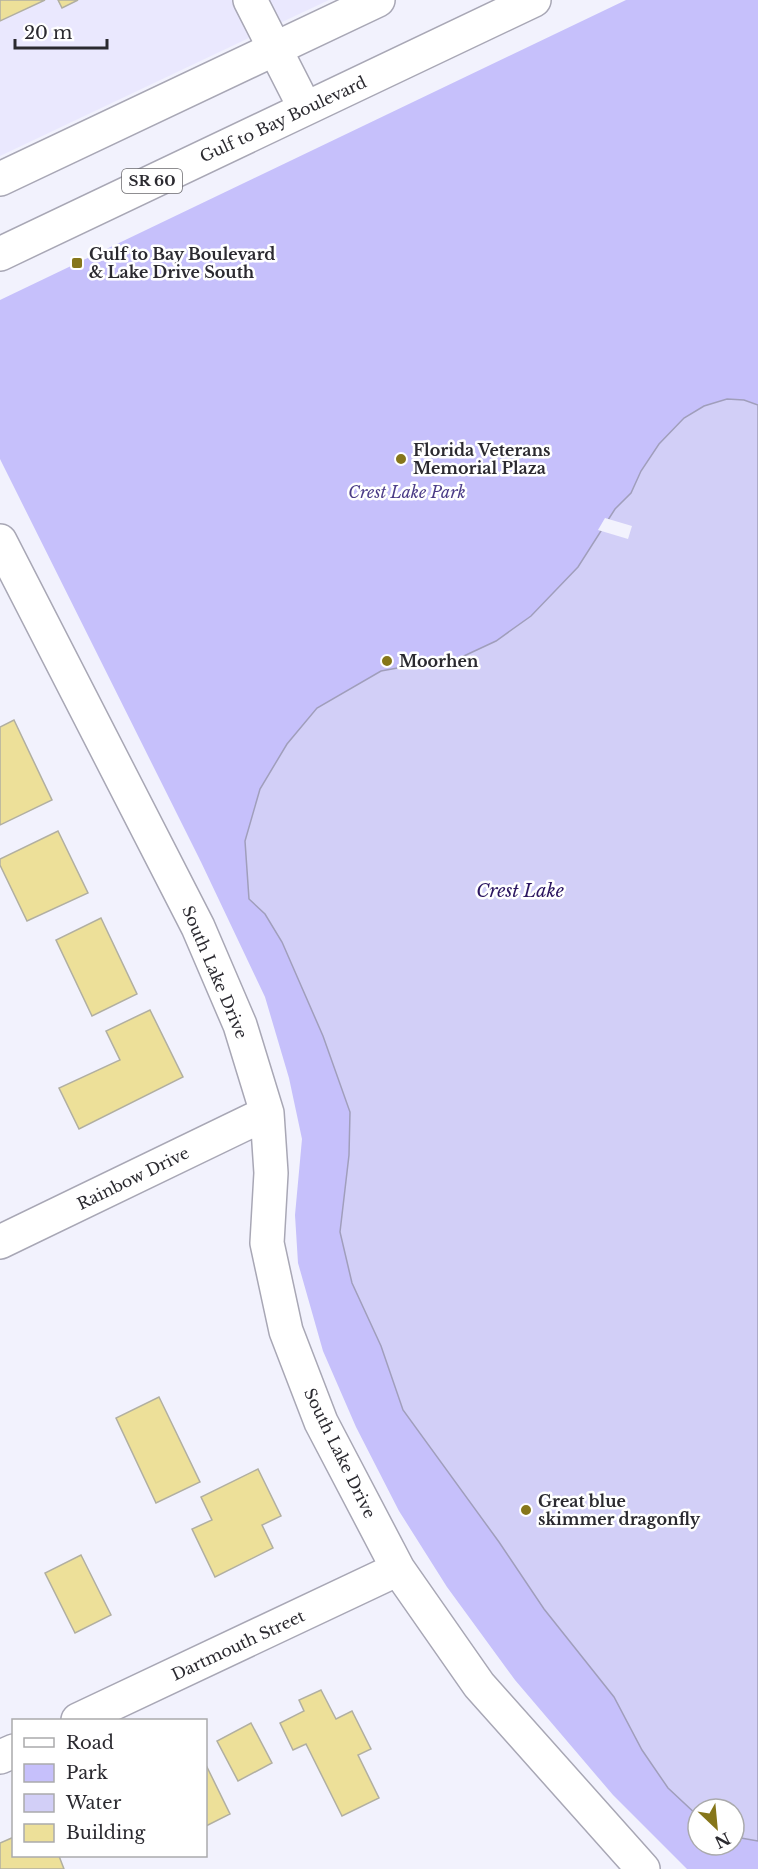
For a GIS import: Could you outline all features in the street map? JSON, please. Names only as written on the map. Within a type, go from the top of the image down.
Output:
[{"type":"street","points":[[250,0],[305,108]]},
{"type":"street","points":[[0,179],[378,0]]},
{"type":"street","name":"Gulf to Bay Boulevard","points":[[0,254],[534,0]]},
{"type":"street","name":"South Lake Drive","points":[[1,544],[198,927],[240,1024],[267,1113],[271,1173],[267,1243],[286,1331],[321,1422],[398,1569],[479,1685],[643,1869]]},
{"type":"street","name":"Rainbow Drive","points":[[0,1242],[267,1113]]},
{"type":"street","name":"Dartmouth Street","points":[[80,1719],[398,1569]]},
{"type":"shaded area","points":[[0,0],[233,0],[251,37],[0,156]]},
{"type":"shaded area","points":[[268,0],[329,0],[280,23]]},
{"type":"green space","name":"Crest Lake Park","points":[[626,0],[758,0],[758,1869],[687,1869],[613,1795],[515,1680],[447,1587],[399,1511],[356,1427],[323,1351],[298,1263],[295,1215],[302,1139],[289,1078],[265,997],[201,862],[0,459],[0,300]]},
{"type":"water","name":"Crest Lake","points":[[727,399],[744,400],[758,405],[758,1841],[746,1839],[746,1797],[686,1797],[686,1805],[668,1788],[642,1750],[614,1697],[544,1609],[499,1542],[403,1410],[381,1346],[352,1283],[340,1232],[349,1155],[350,1112],[323,1036],[282,942],[265,914],[249,899],[245,841],[260,789],[287,744],[317,708],[381,671],[451,662],[496,641],[531,616],[578,567],[615,509],[631,493],[641,471],[659,444],[684,418],[704,406]]},
{"type":"pier","points":[[605,518],[632,526],[628,539],[598,530]]},
{"type":"building","points":[[0,0],[45,0],[0,21]]},
{"type":"building","points":[[58,0],[78,0],[62,8]]},
{"type":"building","points":[[14,720],[52,800],[0,825],[0,727]]},
{"type":"building","points":[[58,831],[88,893],[27,921],[0,865],[0,859]]},
{"type":"building","points":[[101,918],[137,994],[92,1016],[56,940]]},
{"type":"building","points":[[150,1010],[183,1077],[79,1129],[59,1088],[120,1060],[106,1031]]},
{"type":"building","points":[[159,1397],[200,1482],[156,1503],[116,1418]]},
{"type":"building","points":[[258,1469],[281,1516],[262,1525],[273,1548],[215,1577],[192,1529],[212,1520],[201,1497]]},
{"type":"building","points":[[81,1555],[111,1615],[75,1633],[45,1573]]},
{"type":"building","points":[[321,1690],[336,1719],[352,1711],[371,1749],[358,1755],[379,1798],[342,1816],[306,1744],[293,1750],[280,1723],[304,1711],[299,1700]]},
{"type":"building","points":[[251,1723],[272,1763],[238,1781],[217,1741]]},
{"type":"building","points":[[207,1767],[230,1814],[207,1826]]},
{"type":"building","points":[[12,1838],[12,1857],[59,1857],[64,1869],[0,1869],[0,1843]]},
{"type":"place","name":"Gulf to Bay Boulevard & Lake Drive South","points":[[77,263]]},
{"type":"place","name":"Florida Veterans Memorial Plaza","points":[[401,459]]},
{"type":"place","name":"Moorhen","points":[[387,661]]},
{"type":"place","name":"Great blue skimmer dragonfly","points":[[526,1510]]}]
